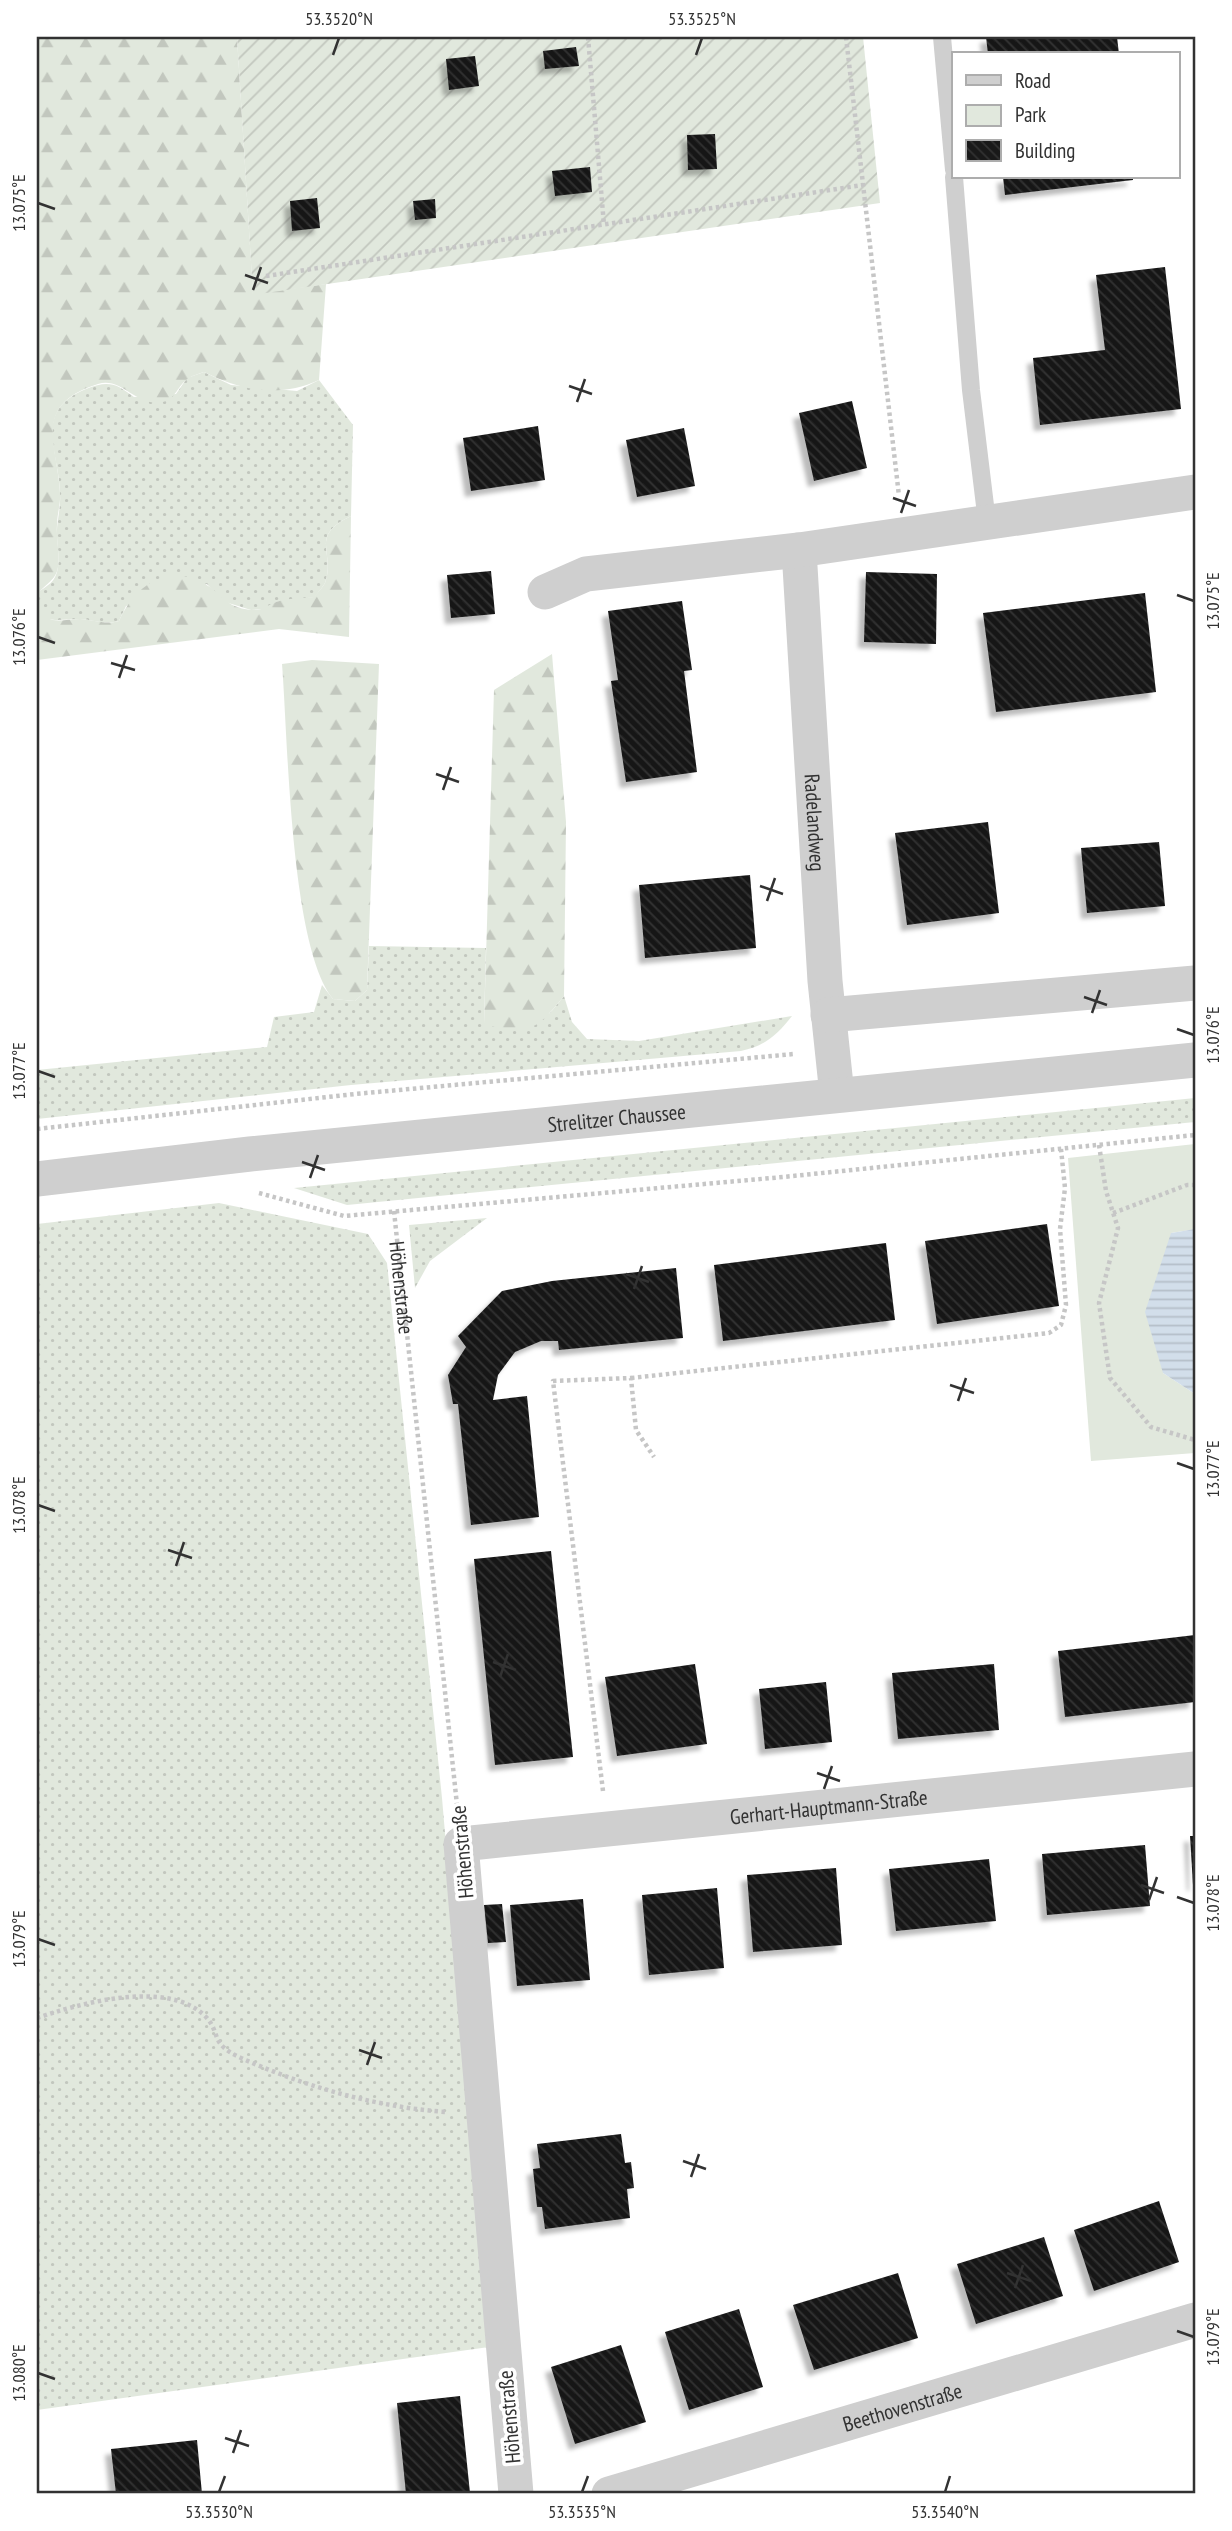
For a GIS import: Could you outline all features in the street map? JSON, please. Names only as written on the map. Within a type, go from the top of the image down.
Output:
[{"type":"street","points":[[545,592],[586,574],[799,550],[1195,492]]},
{"type":"street","name":"Radelandweg","points":[[799,550],[828,1015],[837,1096]]},
{"type":"street","points":[[828,1015],[1195,984]]},
{"type":"street","name":"Strelitzer Chaussee","points":[[37,1179],[250,1154],[1195,1060]]},
{"type":"street","name":"Gerhart-Hauptmann-Straße","points":[[461,1844],[1195,1769]]},
{"type":"street","name":"Höhenstraße","points":[[461,1844],[516,2494]]},
{"type":"street","name":"Beethovenstraße","points":[[609,2494],[1195,2320]]},
{"type":"lane","points":[[942,37],[952,148]]},
{"type":"lane","points":[[954,178],[971,390],[987,522]]},
{"type":"path","points":[[588,37],[604,225]]},
{"type":"path","points":[[846,37],[904,535]]},
{"type":"path","points":[[266,276],[863,185]]},
{"type":"path","points":[[37,1129],[355,1094],[831,1051]]},
{"type":"path","points":[[606,1830],[553,1381],[631,1378],[1049,1333],[1061,1325],[1066,1306],[1060,1229],[1065,1188],[1061,1149],[1195,1135]]},
{"type":"path","points":[[1099,1145],[1106,1191],[1118,1228],[1099,1303],[1110,1378],[1151,1427],[1195,1440]]},
{"type":"path","name":"Höhenstraße","points":[[461,1844],[394,1211],[1061,1149]]},
{"type":"path","points":[[1113,1213],[1187,1185],[1195,1185]]},
{"type":"path","points":[[631,1378],[636,1430],[654,1457]]},
{"type":"path","points":[[37,2018],[121,1996],[181,2001],[206,2017],[218,2044],[240,2058],[327,2090],[352,2098],[423,2110],[483,2110]]},
{"type":"green space","points":[[37,37],[237,37],[253,294],[326,284],[319,380],[290,389],[261,390],[233,384],[204,372],[185,381],[167,401],[144,400],[122,387],[106,383],[77,393],[64,403],[56,414],[53,427],[60,497],[57,525],[58,567],[55,576],[37,596]]},
{"type":"green space","points":[[237,37],[863,37],[880,203],[253,295]]},
{"type":"green space","points":[[204,372],[231,385],[297,391],[319,380],[353,425],[351,516],[330,531],[327,538],[328,572],[324,585],[315,597],[276,602],[266,609],[251,610],[222,601],[207,584],[126,606],[119,621],[55,620],[43,617],[37,604],[37,593],[54,579],[58,564],[60,495],[52,434],[59,409],[69,398],[100,384],[112,384],[134,397],[176,394],[187,378]]},
{"type":"green space","points":[[351,516],[349,637],[279,629],[37,660],[37,606],[46,617],[56,620],[119,621],[143,588],[165,577],[178,576],[205,584],[229,603],[251,610],[262,609],[285,600],[314,597],[325,583],[328,572],[326,546],[330,531]]},
{"type":"green space","points":[[552,654],[566,822],[564,996],[538,1024],[521,1030],[511,1030],[484,1024],[494,690]]},
{"type":"green space","points":[[312,660],[379,664],[367,990],[355,1001],[333,999],[319,972],[308,935],[300,889],[289,789],[282,664]]},
{"type":"green space","points":[[369,946],[486,948],[484,1024],[550,1013],[564,996],[572,1022],[587,1039],[639,1041],[792,1016],[770,1039],[741,1051],[351,1085],[37,1119],[37,1070],[267,1047],[274,1017],[314,1012],[322,985],[333,999],[355,1001],[367,990]]},
{"type":"green space","points":[[1195,1098],[1195,1122],[347,1205],[294,1188]]},
{"type":"green space","points":[[1195,1144],[1195,1229],[1171,1233],[1163,1373],[1195,1394],[1195,1453],[1091,1461],[1068,1158]]},
{"type":"green space","points":[[219,1203],[368,1234],[387,1263],[442,1798],[489,2347],[37,2410],[37,1224]]},
{"type":"green space","points":[[487,1218],[430,1261],[415,1288],[409,1225]]},
{"type":"shaded area","points":[[1195,1229],[1195,1394],[1163,1373],[1145,1312],[1171,1233]]},
{"type":"building","points":[[986,37],[1117,37],[1119,52],[988,52]]},
{"type":"building","points":[[576,47],[579,66],[545,69],[543,51]]},
{"type":"building","points":[[475,56],[479,86],[449,90],[446,59]]},
{"type":"building","points":[[715,134],[717,169],[688,170],[687,135]]},
{"type":"building","points":[[590,167],[592,192],[555,196],[552,171]]},
{"type":"building","points":[[1003,178],[1133,178],[1133,180],[1005,195]]},
{"type":"building","points":[[317,198],[320,228],[292,231],[290,201]]},
{"type":"building","points":[[435,199],[436,218],[415,220],[413,201]]},
{"type":"building","points":[[1165,267],[1181,409],[1040,425],[1033,358],[1105,350],[1096,275]]},
{"type":"building","points":[[852,401],[867,468],[814,481],[799,413]]},
{"type":"building","points":[[538,426],[545,480],[471,491],[463,438]]},
{"type":"building","points":[[684,428],[695,486],[637,497],[626,440]]},
{"type":"building","points":[[491,571],[495,614],[451,618],[447,575]]},
{"type":"building","points":[[866,572],[937,574],[936,644],[864,642]]},
{"type":"building","points":[[1145,593],[1156,692],[996,712],[983,613]]},
{"type":"building","points":[[682,601],[692,670],[684,671],[697,772],[626,782],[611,681],[618,680],[608,611]]},
{"type":"building","points":[[988,822],[999,913],[907,925],[895,833]]},
{"type":"building","points":[[1159,842],[1165,906],[1087,913],[1081,848]]},
{"type":"building","points":[[750,875],[756,948],[645,958],[639,885]]},
{"type":"building","points":[[1047,1224],[1059,1306],[937,1324],[925,1241]]},
{"type":"building","points":[[886,1243],[895,1320],[723,1341],[714,1265]]},
{"type":"building","points":[[676,1268],[683,1338],[559,1350],[558,1341],[541,1341],[515,1352],[498,1375],[493,1400],[527,1396],[539,1517],[471,1525],[458,1404],[453,1404],[448,1375],[466,1347],[458,1336],[502,1291],[552,1281]]},
{"type":"building","points":[[551,1551],[573,1757],[495,1765],[474,1559]]},
{"type":"building","points":[[1195,1635],[1195,1702],[1065,1717],[1058,1651]]},
{"type":"building","points":[[695,1664],[707,1744],[617,1756],[605,1677]]},
{"type":"building","points":[[994,1664],[999,1730],[898,1739],[892,1673]]},
{"type":"building","points":[[826,1682],[832,1742],[765,1749],[759,1689]]},
{"type":"building","points":[[1190,1836],[1195,1836],[1195,1885],[1193,1885]]},
{"type":"building","points":[[1145,1845],[1150,1906],[1047,1915],[1042,1854]]},
{"type":"building","points":[[989,1859],[996,1921],[896,1931],[889,1869]]},
{"type":"building","points":[[836,1868],[842,1945],[753,1952],[747,1875]]},
{"type":"building","points":[[717,1888],[724,1968],[649,1975],[642,1895]]},
{"type":"building","points":[[583,1899],[590,1980],[517,1986],[510,1905]]},
{"type":"building","points":[[502,1904],[506,1942],[488,1943],[484,1905]]},
{"type":"building","points":[[621,2134],[625,2163],[631,2162],[634,2188],[627,2189],[630,2218],[545,2229],[542,2207],[537,2207],[533,2169],[540,2168],[537,2144]]},
{"type":"building","points":[[1159,2201],[1179,2262],[1094,2291],[1074,2230]]},
{"type":"building","points":[[1044,2237],[1063,2296],[976,2324],[957,2264]]},
{"type":"building","points":[[898,2273],[918,2338],[814,2370],[793,2305]]},
{"type":"building","points":[[739,2309],[763,2387],[689,2410],[665,2332]]},
{"type":"building","points":[[621,2345],[646,2422],[575,2444],[551,2367]]},
{"type":"building","points":[[460,2396],[470,2493],[406,2494],[397,2403]]},
{"type":"building","points":[[197,2440],[202,2494],[116,2494],[111,2449]]}]
